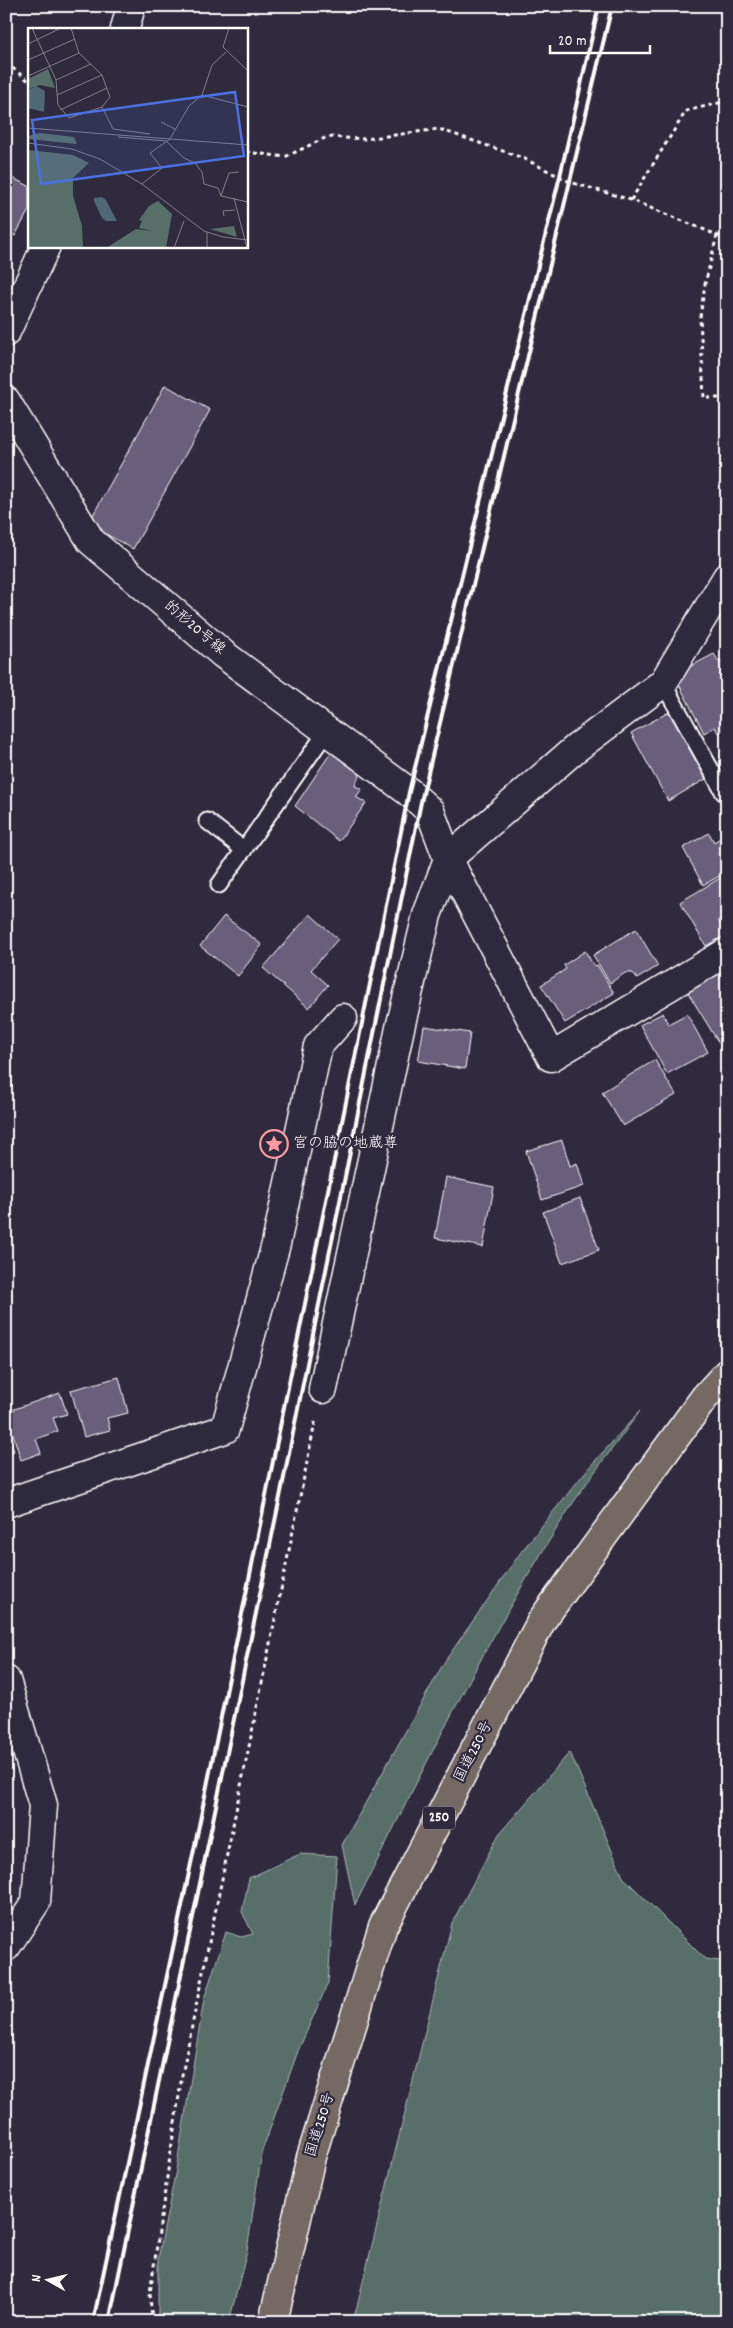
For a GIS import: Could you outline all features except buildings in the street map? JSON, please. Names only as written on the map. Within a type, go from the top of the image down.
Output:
[{"type":"highway","name":"国道250号","points":[[273,2322],[311,2157],[383,1926],[542,1620],[705,1398],[727,1373]]},
{"type":"street","points":[[126,28],[131,6]]},
{"type":"street","points":[[6,332],[45,248]]},
{"type":"street","name":"的形20号線","points":[[6,401],[91,541],[223,654],[409,792],[430,810],[448,859]]},
{"type":"street","points":[[323,1389],[400,1028],[427,915],[448,859],[575,748],[664,683],[727,577]]},
{"type":"street","points":[[448,859],[551,1057],[727,952]]},
{"type":"street","points":[[6,1503],[225,1430],[276,1244],[318,1046],[343,1018]]},
{"type":"street","points":[[6,1680],[43,1805],[36,1902],[6,1947]]},
{"type":"lane","points":[[664,683],[724,793]]},
{"type":"lane","points":[[219,885],[327,731]]},
{"type":"lane","points":[[207,821],[244,850]]},
{"type":"path","points":[[6,63],[28,80]]},
{"type":"path","points":[[631,200],[686,111],[727,101]]},
{"type":"path","points":[[248,152],[285,157],[327,137],[365,139],[439,130],[523,158],[570,182],[631,200],[717,235],[727,242]]},
{"type":"path","points":[[717,235],[705,284],[700,317],[704,398],[727,398]]},
{"type":"path","points":[[152,2322],[150,2293],[182,2075],[323,1389]]},
{"type":"green space","points":[[640,1411],[571,1506],[512,1603],[458,1702],[355,1905],[342,1845],[445,1661],[521,1552],[586,1471]]},
{"type":"green space","points":[[570,1752],[623,1877],[705,1959],[727,1962],[727,2322],[353,2322],[452,1923],[499,1834]]},
{"type":"green space","points":[[300,1854],[337,1856],[328,1983],[298,2051],[262,2151],[247,2251],[229,2322],[158,2322],[158,2259],[176,2170],[204,1999],[226,1932],[241,1937],[253,1934],[242,1912],[249,1878]]},
{"type":"railway","points":[[93,2322],[195,1845],[409,792],[560,176],[599,6]]},
{"type":"railway","points":[[109,2322],[279,1502],[421,802],[612,6]]},
{"type":"place","name":"宮の脇の地蔵尊","points":[[274,1144]]}]
